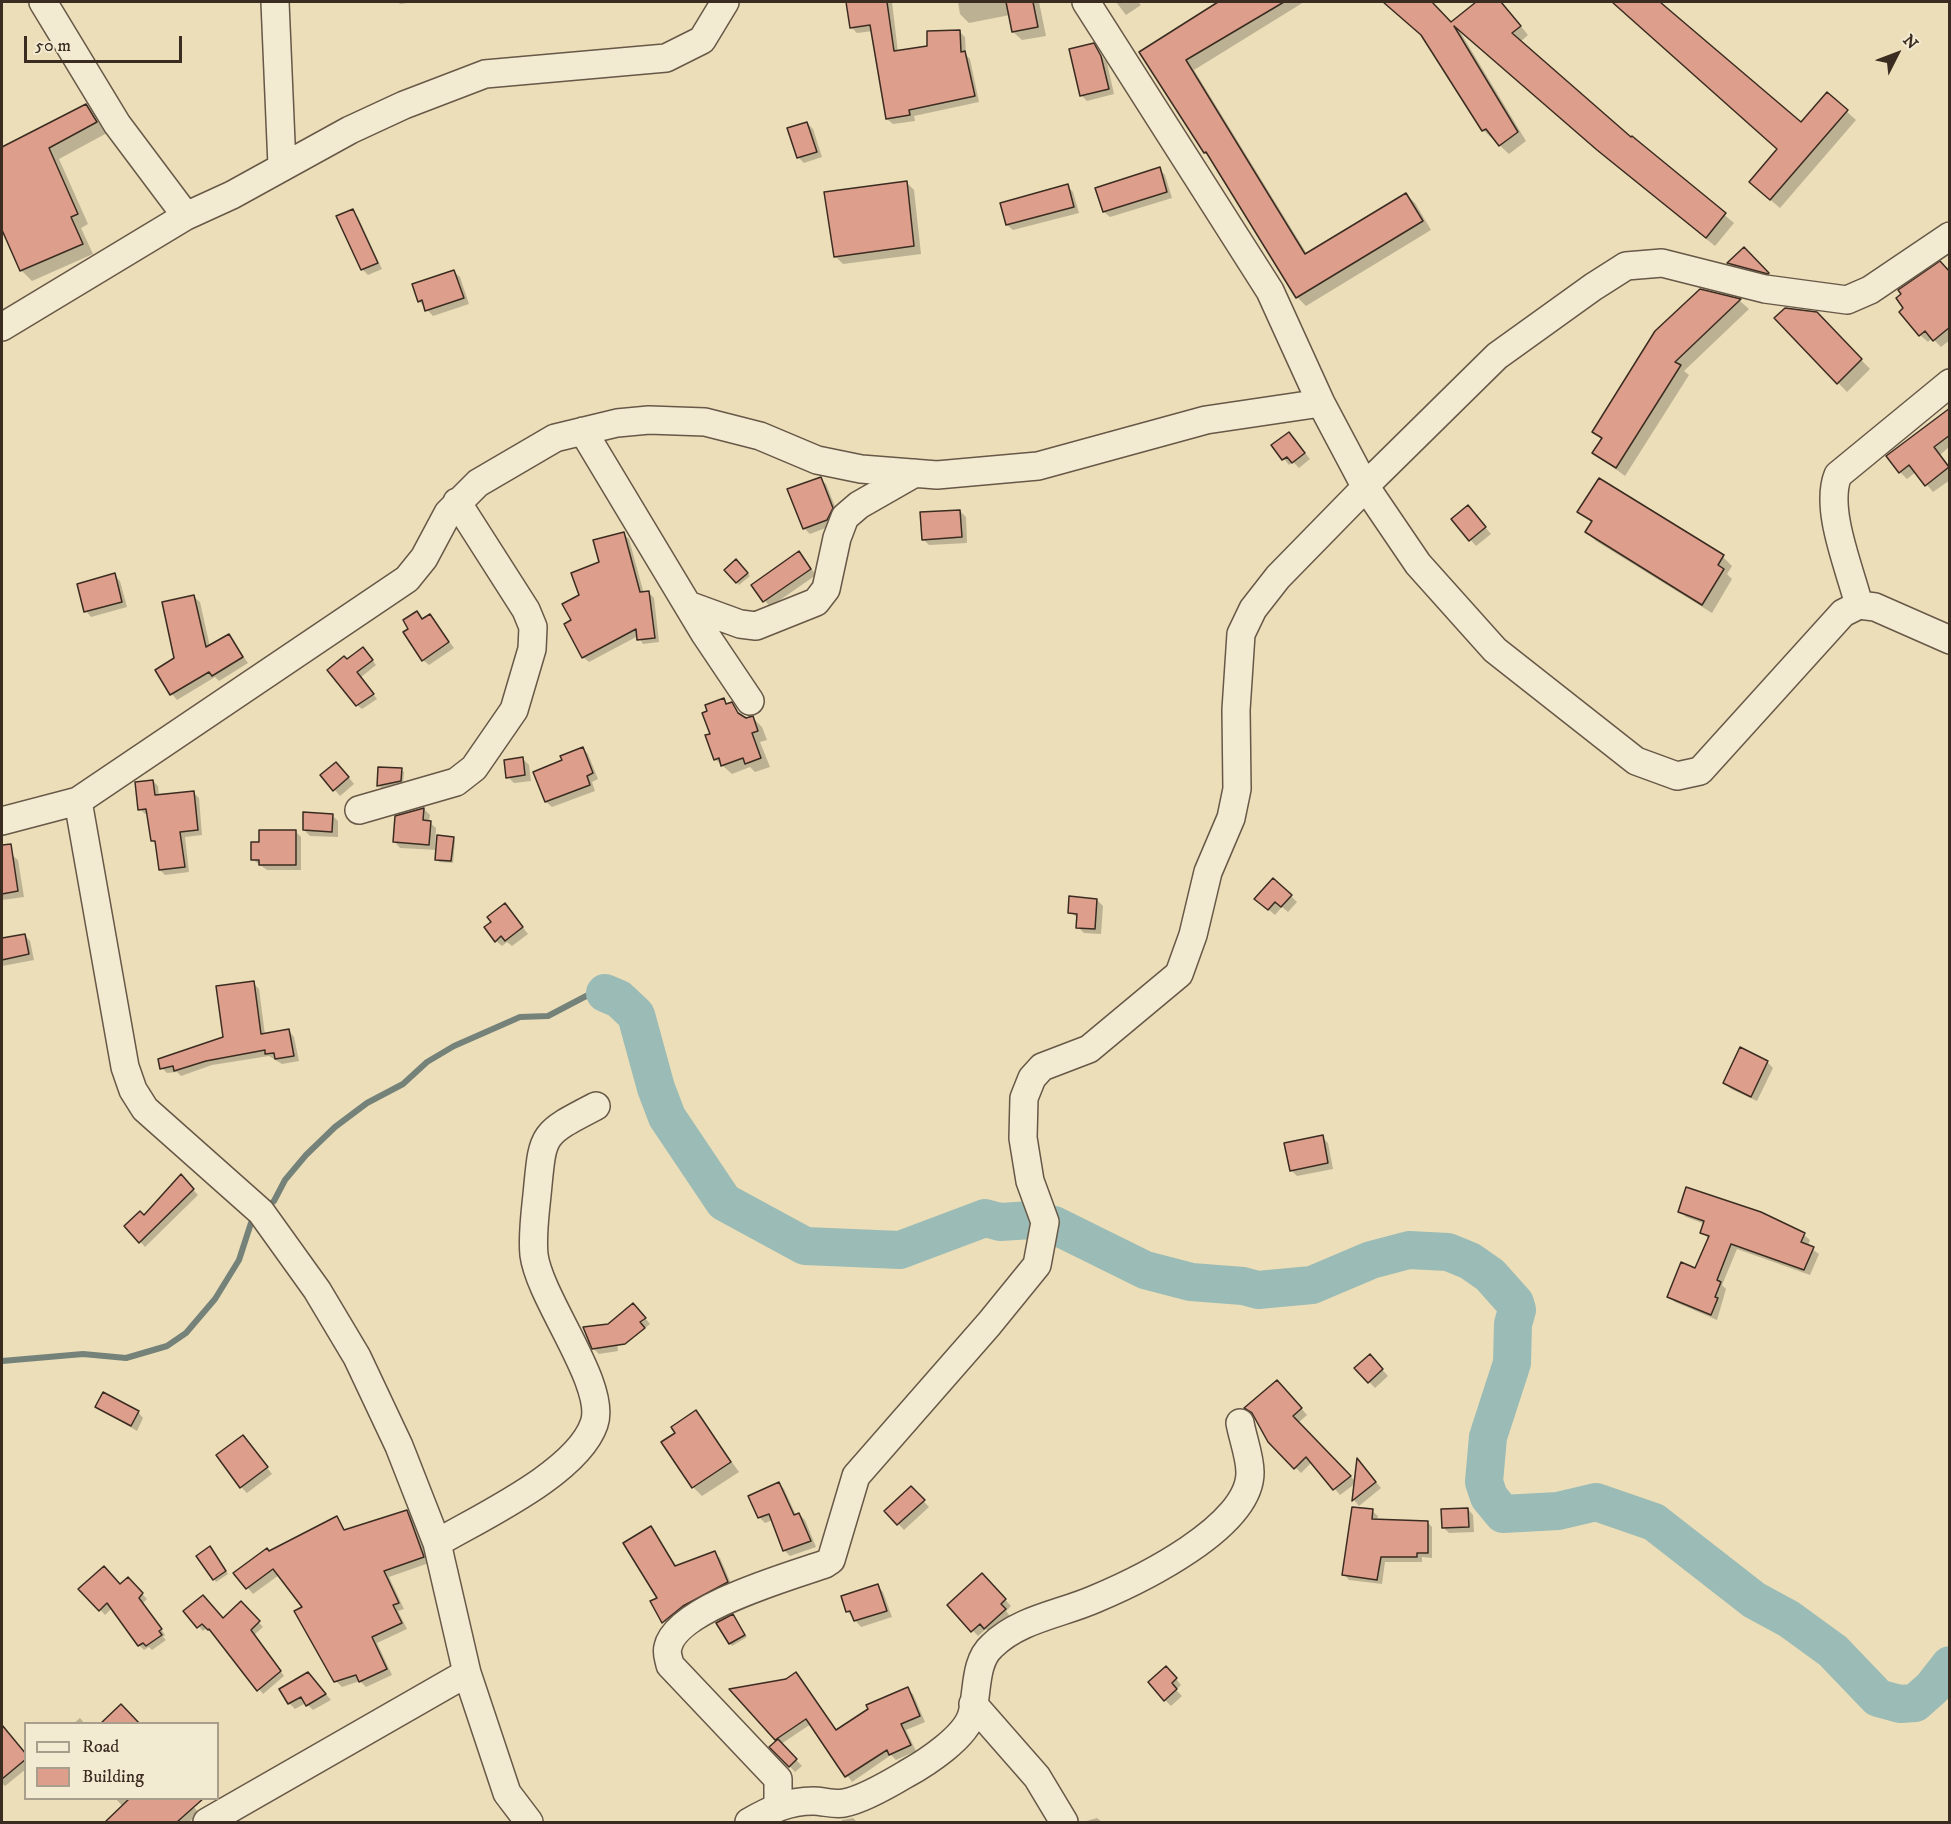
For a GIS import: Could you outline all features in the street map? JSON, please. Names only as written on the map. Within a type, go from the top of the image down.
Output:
[{"type":"street","points":[[43,2],[117,124],[186,216]]},
{"type":"street","points":[[275,2],[282,166]]},
{"type":"street","points":[[2,327],[186,216],[232,195],[282,166],[404,105],[485,74],[666,58],[702,40],[725,2]]},
{"type":"street","points":[[1086,2],[1270,291],[1321,403],[1366,487],[1418,564],[1495,650],[1636,761],[1677,776],[1700,771],[1843,614],[1859,605],[1875,607],[1950,640]]},
{"type":"street","points":[[778,1806],[778,1779],[670,1665],[667,1648],[670,1639],[694,1617],[730,1597],[831,1560],[856,1476],[1036,1265],[1046,1222],[1030,1181],[1023,1138],[1024,1098],[1032,1078],[1042,1067],[1089,1049],[1179,974],[1192,935],[1208,872],[1231,818],[1237,789],[1236,710],[1241,633],[1253,609],[1278,577],[1497,356],[1593,287],[1626,267],[1662,263],[1765,289],[1847,300],[1870,290],[1950,236]]},
{"type":"street","points":[[1859,605],[1834,509],[1832,489],[1839,475],[1950,382]]},
{"type":"street","points":[[2,821],[78,801],[407,579],[424,558],[448,513],[457,502],[478,483],[555,438],[617,423],[649,420],[705,422],[760,436],[817,460],[861,469],[936,475],[1038,466],[1206,420],[1321,403]]},
{"type":"street","points":[[583,431],[688,605],[750,702]]},
{"type":"street","points":[[688,605],[740,624],[756,626],[816,602],[826,589],[837,538],[845,517],[859,505],[915,473]]},
{"type":"street","points":[[359,810],[456,782],[474,768],[514,710],[532,649],[533,627],[526,610],[457,502]]},
{"type":"street","points":[[78,801],[125,1067],[133,1090],[145,1109],[261,1212],[316,1290],[357,1357],[399,1446],[437,1544],[467,1673],[507,1793],[529,1822]]},
{"type":"street","points":[[437,1544],[558,1469],[576,1455],[595,1422],[595,1399],[583,1368],[545,1292],[534,1255],[534,1234],[540,1159],[545,1138],[557,1126],[596,1106]]},
{"type":"street","points":[[750,1822],[778,1806],[816,1812],[844,1803],[907,1774],[942,1750],[966,1727],[982,1658],[993,1645],[1028,1623],[1094,1600],[1178,1558],[1212,1533],[1241,1501],[1251,1474],[1240,1424]]},
{"type":"street","points":[[207,1822],[467,1673]]},
{"type":"street","points":[[973,1704],[1037,1777],[1064,1822]]},
{"type":"building","points":[[846,2],[887,2],[894,51],[927,46],[927,31],[960,30],[961,52],[965,51],[975,96],[909,110],[910,115],[886,119],[870,25],[850,28]]},
{"type":"building","points":[[1006,2],[1033,2],[1038,27],[1012,32]]},
{"type":"building","points":[[1218,2],[1284,2],[1186,60],[1305,254],[1406,193],[1423,221],[1296,298],[1206,152],[1204,153],[1139,52]]},
{"type":"building","points":[[1383,2],[1432,2],[1451,22],[1476,2],[1501,2],[1521,26],[1512,33],[1631,137],[1726,213],[1706,238],[1597,150],[1454,26],[1518,132],[1499,146],[1486,129],[1482,131],[1421,35]]},
{"type":"building","points":[[1612,2],[1660,2],[1801,122],[1827,92],[1848,110],[1770,200],[1749,182],[1777,149]]},
{"type":"building","points":[[1094,43],[1101,56],[1109,89],[1080,96],[1069,49]]},
{"type":"building","points":[[86,104],[97,122],[49,148],[78,214],[71,217],[83,244],[20,271],[2,230],[2,147]]},
{"type":"building","points":[[807,122],[817,152],[797,158],[787,128]]},
{"type":"building","points":[[1160,167],[1167,192],[1103,212],[1095,188]]},
{"type":"building","points":[[907,181],[914,246],[834,257],[824,192]]},
{"type":"building","points":[[1068,184],[1074,207],[1006,225],[1000,203]]},
{"type":"building","points":[[353,209],[378,263],[361,270],[336,216]]},
{"type":"building","points":[[1744,247],[1769,273],[1768,274],[1727,263]]},
{"type":"building","points":[[1940,261],[1950,272],[1950,327],[1933,341],[1925,331],[1919,336],[1899,312],[1903,308],[1896,298],[1901,294],[1898,290]]},
{"type":"building","points":[[454,270],[464,298],[425,311],[422,300],[418,302],[412,284]]},
{"type":"building","points":[[1700,289],[1741,299],[1675,362],[1681,365],[1616,468],[1592,453],[1602,438],[1592,432],[1655,331]]},
{"type":"building","points":[[1785,308],[1817,312],[1862,359],[1837,384],[1774,318]]},
{"type":"building","points":[[1950,408],[1950,435],[1934,447],[1949,467],[1925,486],[1909,465],[1899,473],[1886,456]]},
{"type":"building","points":[[1289,432],[1305,453],[1292,463],[1287,457],[1282,460],[1271,445]]},
{"type":"building","points":[[821,477],[833,508],[827,520],[803,529],[787,489]]},
{"type":"building","points":[[1599,478],[1724,555],[1718,565],[1724,569],[1702,605],[1585,532],[1592,521],[1577,512]]},
{"type":"building","points":[[1468,505],[1486,527],[1469,541],[1451,519]]},
{"type":"building","points":[[960,510],[962,537],[922,540],[920,512]]},
{"type":"building","points":[[624,532],[640,592],[649,591],[655,638],[637,640],[636,629],[582,658],[564,624],[571,620],[562,604],[579,595],[571,573],[599,562],[593,540]]},
{"type":"building","points":[[799,551],[811,569],[763,602],[751,585]]},
{"type":"building","points":[[736,559],[748,573],[736,583],[724,570]]},
{"type":"building","points":[[115,573],[122,602],[84,612],[77,584]]},
{"type":"building","points":[[194,595],[206,647],[229,634],[243,657],[212,676],[209,672],[170,695],[155,670],[174,658],[162,602]]},
{"type":"building","points":[[417,611],[422,619],[430,614],[449,642],[422,661],[403,632],[408,629],[403,620]]},
{"type":"building","points":[[363,647],[373,660],[357,672],[374,694],[356,706],[327,670],[344,656],[347,659]]},
{"type":"building","points":[[724,698],[726,704],[732,702],[738,713],[746,718],[753,716],[758,731],[752,733],[761,758],[745,764],[743,758],[721,766],[719,758],[714,760],[705,735],[710,734],[702,713],[707,711],[705,705]]},
{"type":"building","points":[[583,747],[593,773],[587,776],[590,785],[545,802],[533,772],[562,760],[560,756]]},
{"type":"building","points":[[523,757],[525,775],[506,778],[504,760]]},
{"type":"building","points":[[336,762],[349,777],[333,791],[320,775]]},
{"type":"building","points":[[378,767],[402,768],[401,781],[377,786]]},
{"type":"building","points":[[153,780],[155,795],[194,791],[198,830],[180,832],[185,867],[159,870],[155,841],[151,841],[146,809],[138,810],[135,782]]},
{"type":"building","points":[[424,808],[423,820],[431,821],[429,845],[393,842],[395,816]]},
{"type":"building","points":[[303,812],[333,814],[332,832],[303,830]]},
{"type":"building","points":[[259,830],[296,830],[296,865],[259,865],[259,860],[251,860],[251,842],[259,842]]},
{"type":"building","points":[[437,835],[454,837],[451,861],[435,860]]},
{"type":"building","points":[[11,844],[18,891],[2,894],[2,845]]},
{"type":"building","points":[[1273,878],[1292,895],[1281,907],[1275,902],[1268,910],[1254,899]]},
{"type":"building","points":[[1069,896],[1097,899],[1095,929],[1076,928],[1077,914],[1068,913]]},
{"type":"building","points":[[505,903],[523,927],[505,941],[501,936],[495,942],[484,927],[491,922],[487,917]]},
{"type":"building","points":[[25,934],[29,954],[2,960],[2,938]]},
{"type":"building","points":[[254,981],[261,1034],[289,1029],[294,1056],[275,1059],[274,1053],[265,1054],[265,1050],[206,1061],[174,1071],[173,1066],[160,1069],[158,1059],[223,1037],[216,986]]},
{"type":"building","points":[[1740,1047],[1768,1061],[1751,1097],[1723,1083]]},
{"type":"building","points":[[1323,1135],[1328,1163],[1290,1171],[1284,1143]]},
{"type":"building","points":[[181,1174],[194,1189],[139,1243],[124,1226],[140,1211],[144,1215]]},
{"type":"building","points":[[1686,1187],[1761,1212],[1805,1233],[1801,1242],[1814,1247],[1804,1270],[1731,1244],[1717,1280],[1721,1282],[1711,1315],[1667,1297],[1681,1262],[1695,1268],[1709,1236],[1700,1233],[1704,1221],[1678,1212]]},
{"type":"building","points":[[633,1303],[646,1318],[640,1322],[645,1328],[625,1344],[592,1349],[583,1327],[608,1324]]},
{"type":"building","points":[[1370,1354],[1383,1369],[1368,1383],[1354,1368]]},
{"type":"building","points":[[1277,1380],[1302,1408],[1293,1416],[1351,1476],[1333,1490],[1306,1457],[1294,1469],[1268,1442],[1252,1413],[1244,1408]]},
{"type":"building","points":[[103,1392],[139,1411],[131,1426],[95,1407]]},
{"type":"building","points":[[696,1410],[731,1462],[692,1488],[661,1442],[675,1433],[671,1427]]},
{"type":"building","points":[[243,1435],[268,1467],[240,1488],[216,1455]]},
{"type":"building","points":[[1357,1458],[1376,1482],[1352,1501]]},
{"type":"building","points":[[779,1482],[794,1515],[799,1513],[811,1541],[783,1551],[769,1514],[758,1518],[748,1496]]},
{"type":"building","points":[[911,1486],[925,1500],[897,1525],[884,1511]]},
{"type":"building","points":[[1352,1507],[1373,1509],[1372,1519],[1428,1521],[1428,1553],[1417,1553],[1417,1557],[1381,1557],[1377,1580],[1342,1575]]},
{"type":"building","points":[[1468,1508],[1469,1527],[1442,1528],[1441,1509]]},
{"type":"building","points":[[407,1510],[424,1557],[384,1571],[399,1603],[393,1605],[402,1623],[372,1637],[387,1669],[359,1682],[356,1675],[334,1682],[294,1611],[302,1607],[273,1569],[246,1589],[233,1573],[267,1548],[269,1551],[337,1516],[344,1530]]},
{"type":"building","points":[[651,1526],[675,1566],[715,1551],[728,1582],[683,1606],[662,1623],[650,1601],[657,1598],[623,1543]]},
{"type":"building","points":[[210,1546],[226,1571],[213,1580],[196,1556]]},
{"type":"building","points":[[104,1566],[120,1584],[128,1577],[143,1593],[139,1598],[162,1629],[159,1631],[162,1635],[146,1646],[143,1643],[138,1646],[107,1603],[99,1611],[78,1589]]},
{"type":"building","points":[[982,1573],[1006,1599],[1001,1604],[1006,1609],[984,1629],[980,1624],[971,1632],[947,1605]]},
{"type":"building","points":[[878,1584],[887,1611],[854,1621],[850,1611],[846,1612],[841,1596]]},
{"type":"building","points":[[203,1595],[223,1618],[241,1601],[260,1621],[251,1630],[281,1671],[257,1691],[209,1629],[202,1624],[197,1628],[183,1611]]},
{"type":"building","points":[[733,1614],[745,1635],[729,1644],[716,1623]]},
{"type":"building","points":[[1166,1666],[1177,1678],[1172,1683],[1177,1689],[1164,1701],[1148,1682]]},
{"type":"building","points":[[308,1672],[326,1694],[306,1706],[301,1697],[288,1704],[279,1689]]},
{"type":"building","points":[[796,1672],[836,1730],[868,1709],[866,1705],[908,1687],[920,1716],[901,1724],[911,1745],[889,1755],[887,1750],[845,1777],[806,1719],[775,1740],[729,1689],[786,1679]]},
{"type":"building","points":[[121,1704],[138,1722],[102,1722]]},
{"type":"building","points":[[2,1725],[24,1752],[24,1761],[2,1779]]},
{"type":"building","points":[[778,1739],[797,1759],[789,1767],[769,1747]]},
{"type":"building","points":[[128,1800],[202,1800],[177,1822],[105,1822]]},
{"type":"waterway","points":[[267,1207],[274,1201],[285,1180],[306,1155],[335,1127],[367,1103],[403,1084],[427,1062],[454,1046],[520,1017],[548,1016],[590,994],[605,993]]},
{"type":"waterway","points":[[605,993],[619,999],[636,1015],[656,1088],[667,1117],[724,1202],[805,1246],[900,1250],[985,1218],[1000,1222],[1032,1220],[1054,1225],[1145,1270],[1191,1282],[1243,1286],[1258,1290],[1312,1285],[1371,1260],[1409,1250],[1448,1252],[1470,1261],[1490,1275],[1515,1303],[1517,1310],[1513,1324],[1512,1363],[1488,1437],[1484,1482],[1489,1497],[1503,1514],[1558,1511],[1596,1502],[1654,1522],[1754,1600],[1789,1619],[1833,1651],[1878,1698],[1900,1704],[1915,1703],[1932,1688],[1950,1665]]},
{"type":"waterway","points":[[2,1361],[83,1354],[126,1358],[167,1346],[186,1333],[215,1299],[239,1260],[251,1223],[255,1218]]}]
